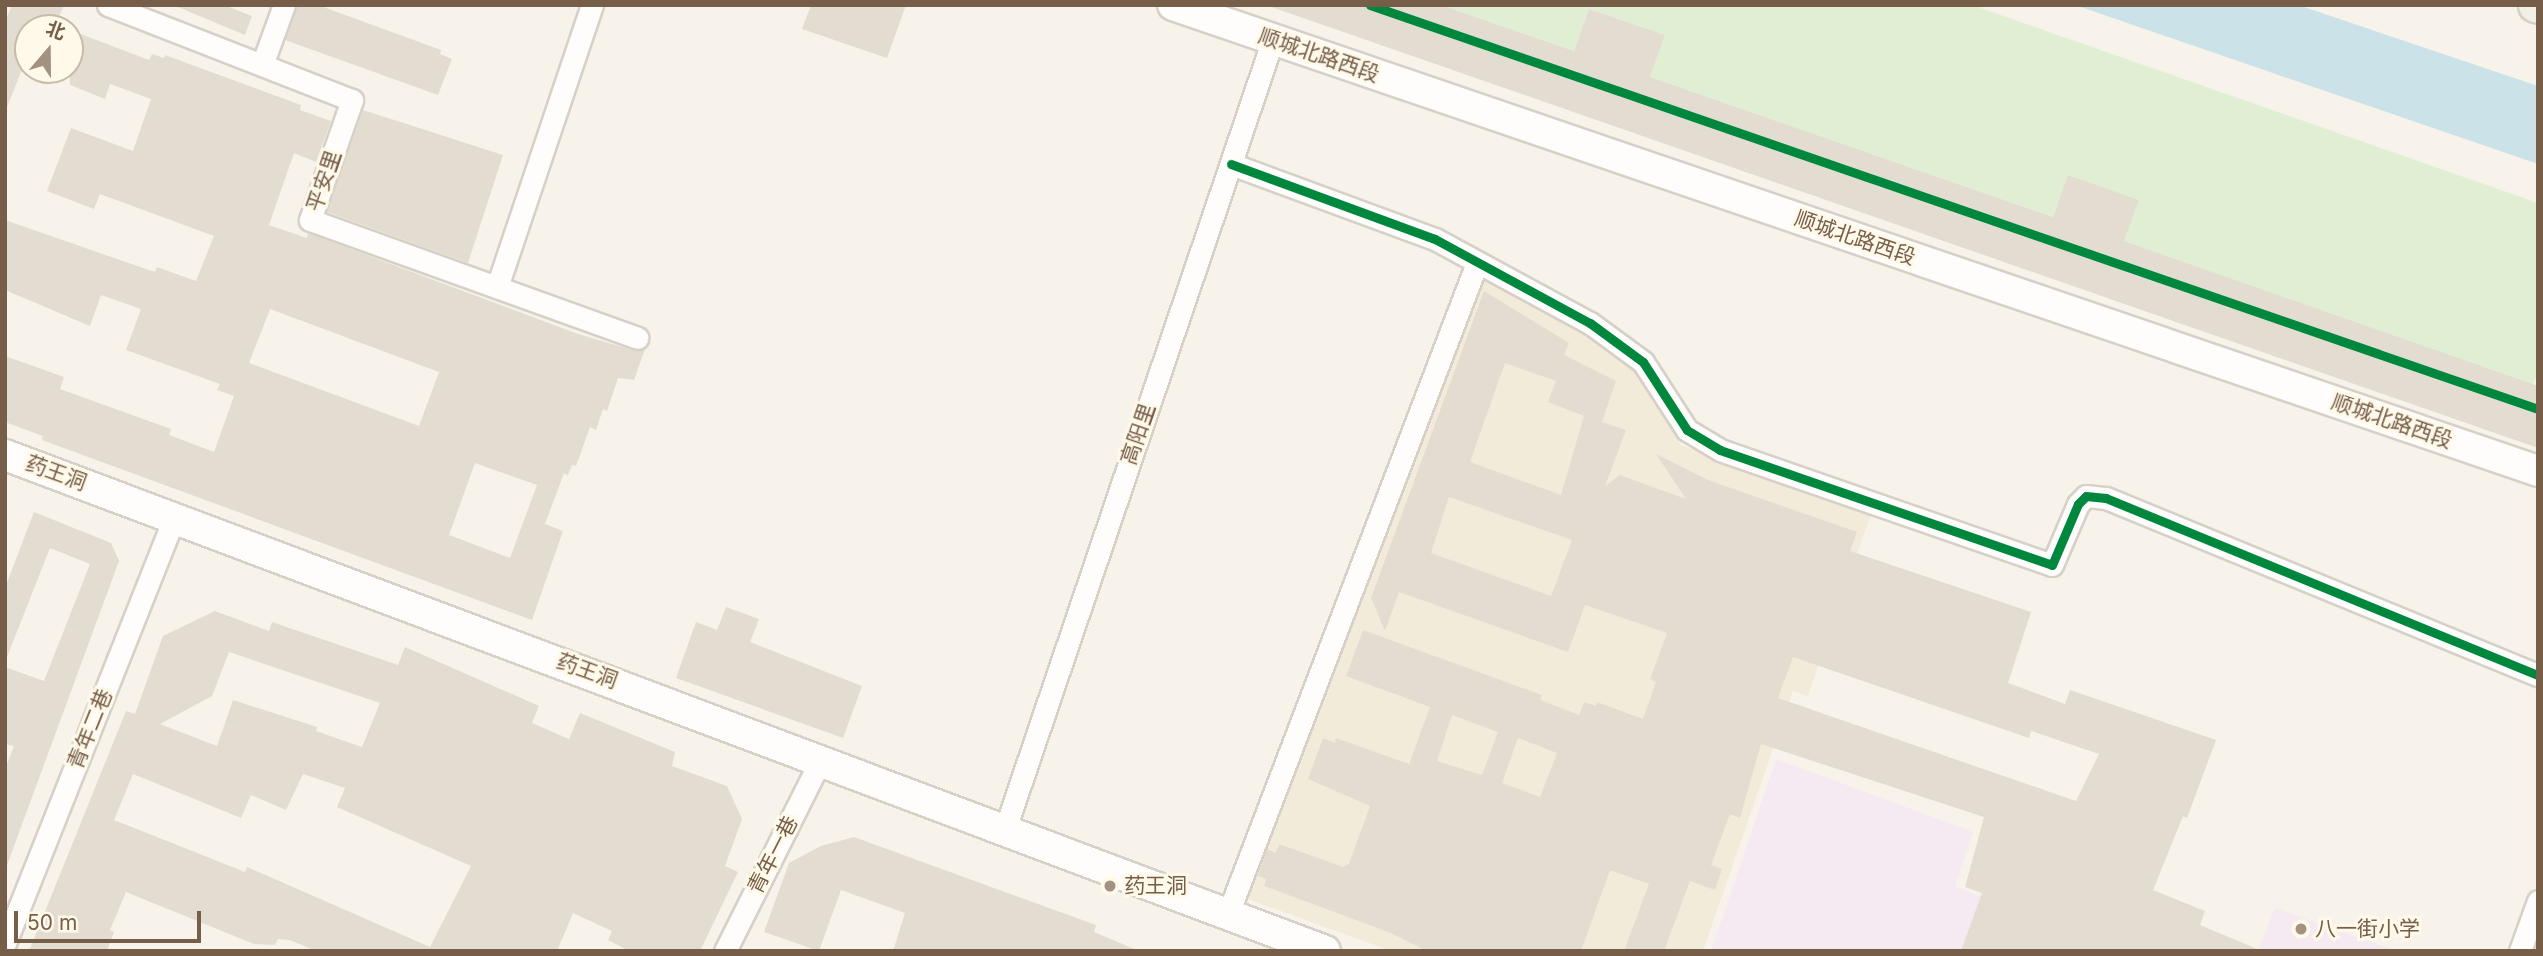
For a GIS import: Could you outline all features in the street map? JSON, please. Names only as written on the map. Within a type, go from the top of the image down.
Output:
[{"type":"street","name":"平安里","points":[[108,5],[352,100],[310,220],[637,338]]},
{"type":"street","points":[[262,65],[284,5]]},
{"type":"street","points":[[497,287],[592,5]]},
{"type":"street","name":"顺城北路西段","points":[[1173,5],[2538,471]]},
{"type":"street","name":"高阳里","points":[[1004,829],[1273,39]]},
{"type":"street","points":[[1231,164],[1402,225],[1477,263],[1618,342],[1655,377],[1687,430],[1720,450],[2052,565],[2078,504],[2086,496],[2106,498],[2538,675]]},
{"type":"street","points":[[1229,911],[1477,263]]},
{"type":"street","name":"药王洞","points":[[5,454],[175,515],[1004,829],[1229,911],[1325,951]]},
{"type":"street","name":"青年二巷","points":[[5,943],[175,515]]},
{"type":"street","name":"青年一巷","points":[[725,951],[821,759]]},
{"type":"street","points":[[2520,951],[2538,901]]},
{"type":"shaded area","points":[[1479,273],[1632,360],[1681,445],[1871,514],[1808,696],[1793,691],[1703,951],[1391,951],[1240,896]]},
{"type":"shaded area","points":[[1776,759],[1973,832],[1955,887],[2127,951],[1711,951]]},
{"type":"shaded area","name":"八一街小学","points":[[2275,908],[2396,951],[2258,951]]},
{"type":"green space","points":[[1441,5],[1972,5],[2538,203],[2538,372],[2533,385],[2124,241],[2139,200],[2068,176],[2053,217],[1650,77],[1665,35],[1589,9],[1574,51]]},
{"type":"water","points":[[2075,5],[2298,5],[2538,86],[2538,164]]},
{"type":"building","points":[[12,5],[64,5],[60,14],[14,14],[14,84],[16,84],[7,107],[5,22]]},
{"type":"building","points":[[173,5],[224,5],[252,16],[245,35]]},
{"type":"building","points":[[297,5],[318,5],[441,50],[440,54],[452,59],[438,95],[285,40]]},
{"type":"building","points":[[811,5],[906,5],[887,58],[802,29]]},
{"type":"building","points":[[1266,5],[1441,5],[1574,51],[1589,9],[1665,35],[1650,77],[2053,217],[2068,175],[2139,200],[2124,241],[2538,386],[2538,448]]},
{"type":"building","points":[[84,35],[149,60],[152,54],[164,58],[165,55],[301,105],[300,110],[331,121],[316,162],[294,153],[269,225],[307,238],[308,233],[578,334],[633,350],[645,349],[634,380],[618,378],[607,411],[603,409],[596,430],[590,427],[576,466],[572,465],[568,475],[564,473],[545,524],[563,531],[532,620],[42,440],[43,436],[5,422],[5,356],[64,377],[60,389],[171,429],[169,435],[214,452],[234,396],[217,390],[220,384],[126,350],[141,309],[101,295],[90,326],[5,290],[5,220],[155,272],[157,267],[196,281],[214,236],[100,194],[94,209],[47,191],[71,128],[133,151],[151,99],[110,84],[105,99],[70,85],[84,84]],"holes":[[[270,309],[439,372],[419,426],[249,363]],[[475,463],[537,485],[510,558],[449,535]]]},
{"type":"building","points":[[363,110],[503,155],[468,263],[327,212]]},
{"type":"building","points":[[1484,291],[1569,343],[1564,355],[1616,381],[1602,422],[1626,430],[1605,486],[1620,475],[1686,499],[1656,454],[1708,480],[1857,532],[1850,551],[2031,612],[2008,683],[2065,704],[2070,690],[2216,740],[2187,818],[2183,816],[2153,890],[2205,911],[2200,925],[2262,951],[1961,951],[1982,893],[1965,887],[1984,817],[1761,744],[1740,818],[1730,814],[1711,865],[1722,869],[1715,890],[1690,881],[1664,951],[1624,951],[1649,884],[1610,870],[1581,951],[1427,951],[1391,933],[1264,886],[1266,879],[1258,876],[1267,849],[1276,853],[1279,844],[1343,867],[1349,864],[1370,806],[1308,779],[1323,738],[1335,743],[1336,738],[1409,764],[1430,707],[1346,676],[1363,630],[1542,695],[1540,700],[1579,715],[1584,702],[1596,706],[1597,702],[1643,719],[1656,682],[1650,679],[1667,633],[1585,605],[1568,652],[1399,592],[1385,631],[1371,598]],"holes":[[[1505,363],[1556,381],[1548,402],[1584,416],[1561,495],[1470,462]],[[1449,497],[1572,540],[1551,596],[1431,553]],[[1793,657],[2029,738],[2031,731],[2099,754],[2076,801],[1778,698]],[[1452,715],[1498,732],[1482,775],[1437,761]],[[1518,738],[1557,753],[1540,797],[1502,783]]]},
{"type":"building","points":[[34,512],[111,543],[119,561],[6,868],[5,769],[14,746],[5,744],[5,667],[44,681],[90,564],[50,548],[5,662],[5,588]]},
{"type":"building","points":[[726,607],[759,619],[750,642],[862,686],[843,738],[676,678],[696,622],[717,630]]},
{"type":"building","points":[[215,611],[269,631],[272,622],[398,665],[405,647],[539,706],[532,723],[569,739],[580,713],[675,752],[672,766],[727,786],[742,819],[725,866],[738,872],[700,951],[629,951],[608,940],[612,931],[573,913],[557,951],[316,951],[290,940],[278,939],[275,945],[254,944],[126,892],[110,930],[114,932],[107,951],[29,951],[126,711],[135,714],[163,636]],"holes":[[[229,652],[380,703],[362,747],[316,731],[317,727],[233,700],[217,746],[160,724],[212,696]],[[133,774],[241,818],[251,795],[286,810],[303,774],[345,788],[337,807],[471,866],[430,947],[247,867],[245,872],[114,820]]]},
{"type":"building","points":[[854,837],[1096,925],[1094,932],[1139,951],[893,951],[905,913],[841,890],[819,951],[764,932],[789,863],[821,846]]},
{"type":"cycle path","points":[[1370,5],[2538,409]]},
{"type":"cycle path","points":[[1231,164],[1435,239],[1590,323],[1643,362],[1687,430],[1720,450],[2052,565],[2078,504],[2086,496],[2106,498],[2538,675]]},
{"type":"place","name":"药王洞","points":[[1110,886]]},
{"type":"place","name":"八一街小学","points":[[2301,929]]}]
